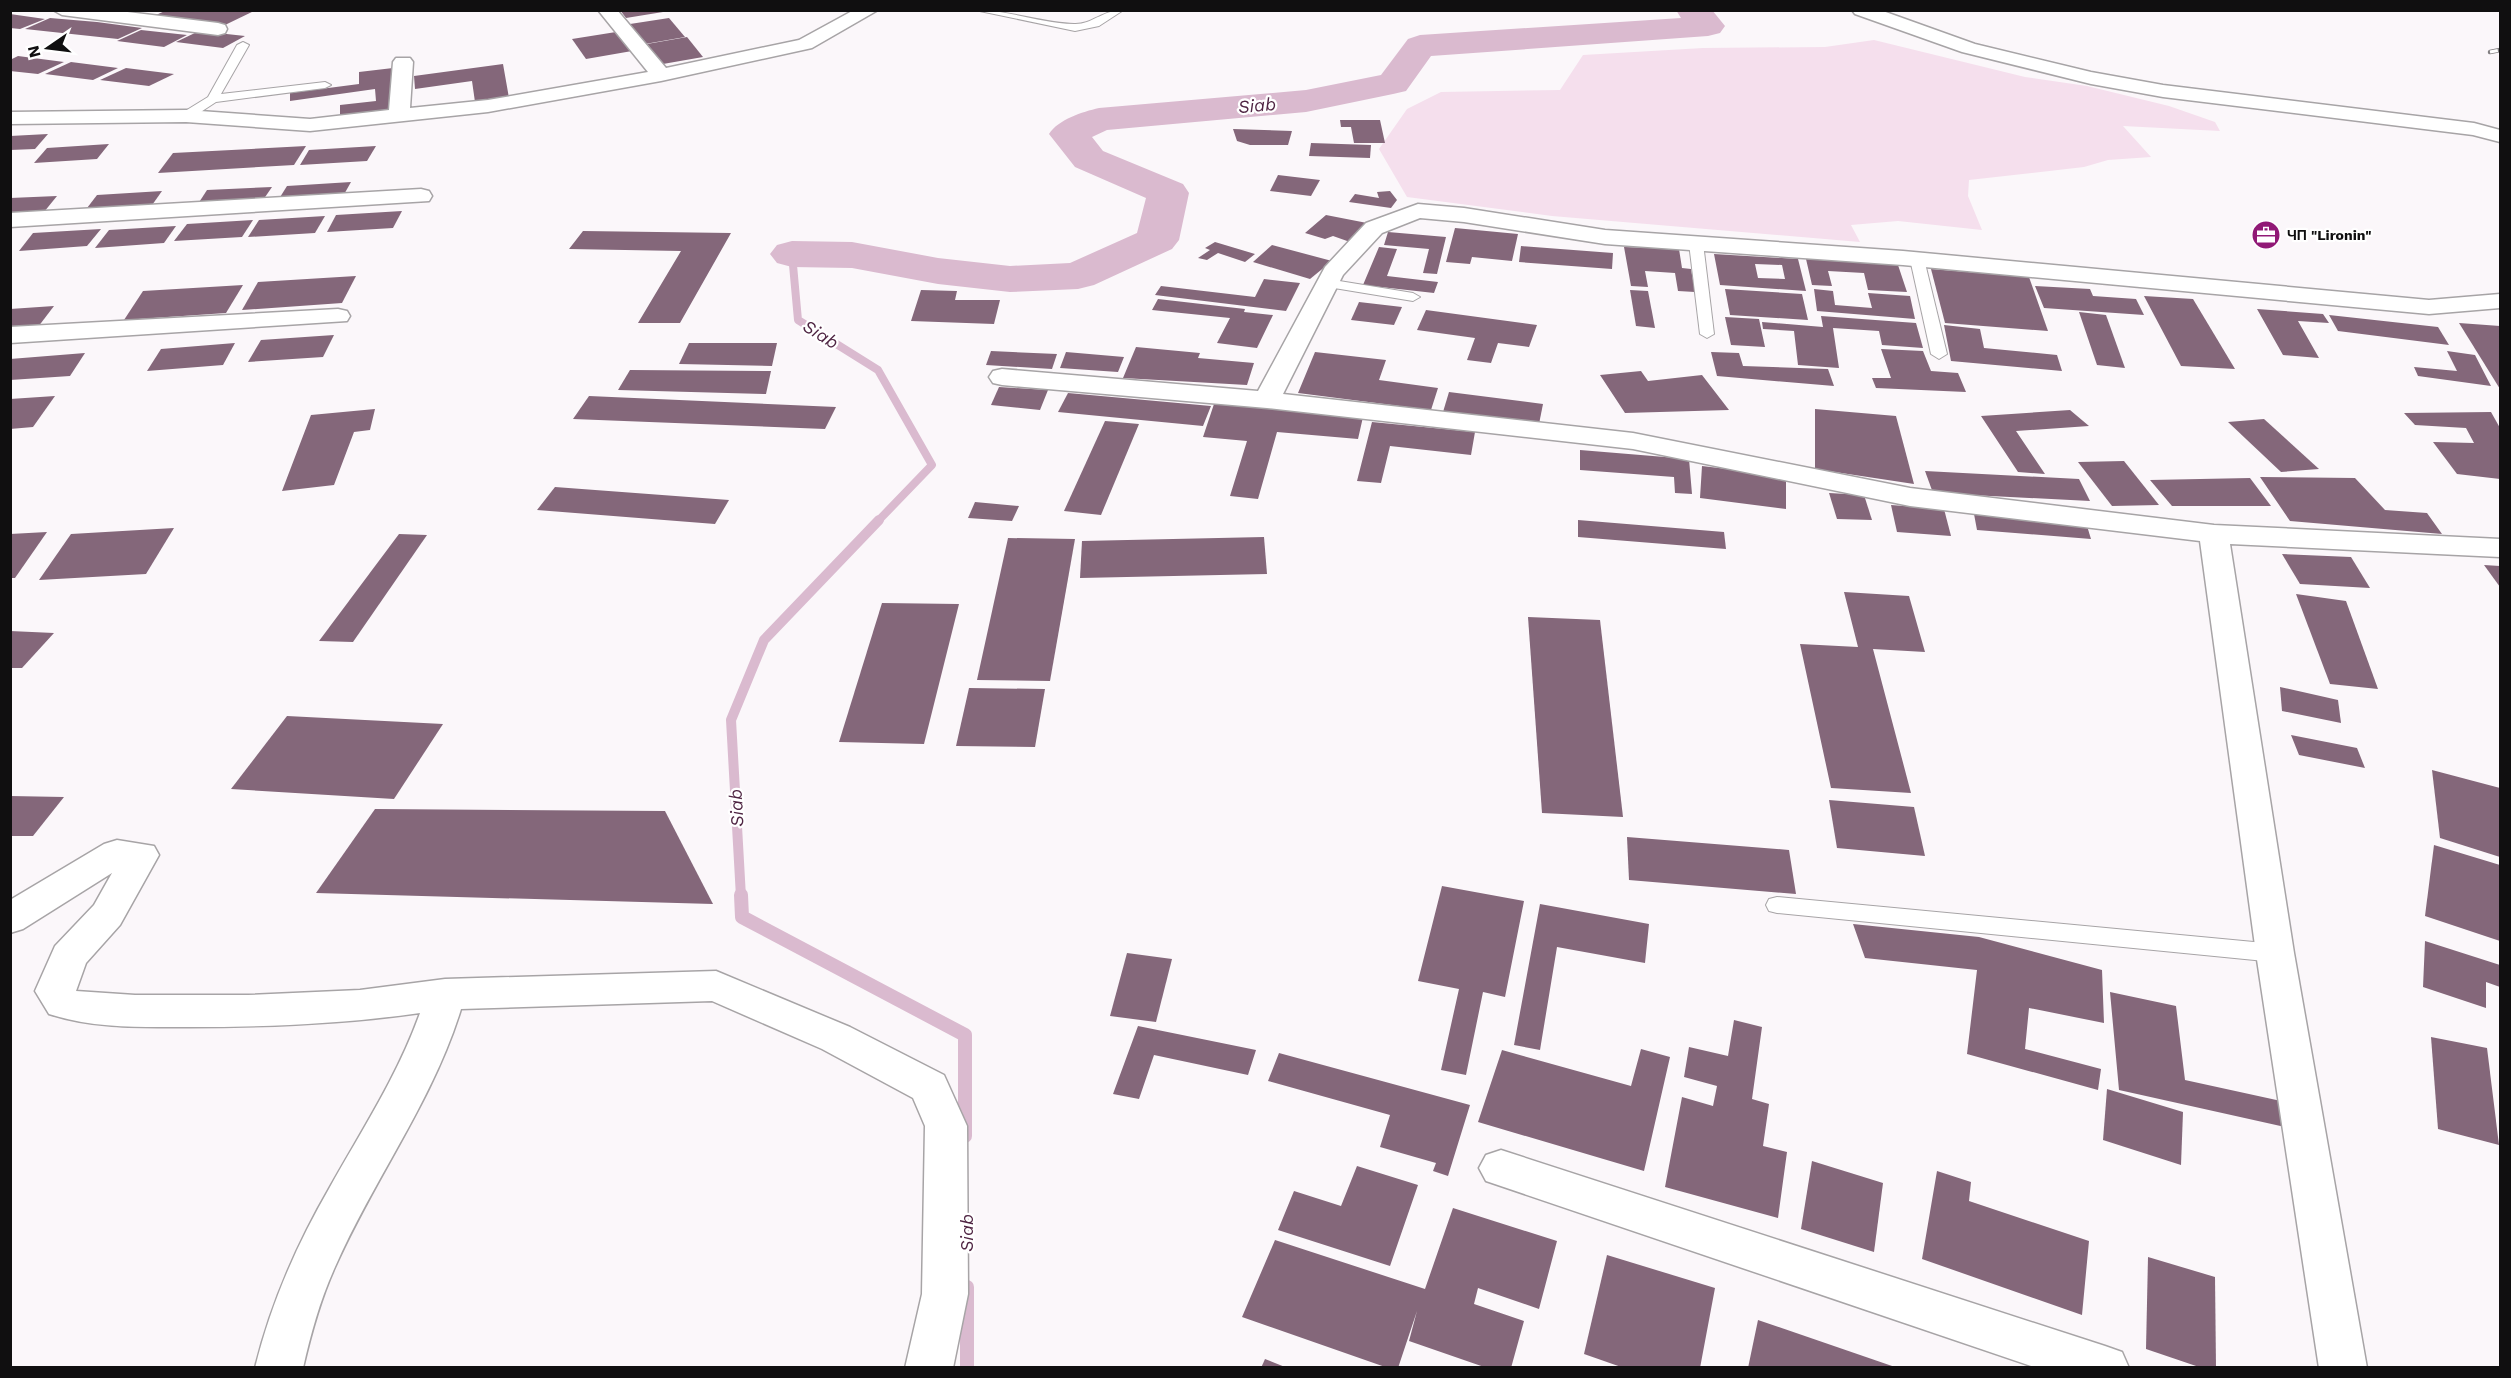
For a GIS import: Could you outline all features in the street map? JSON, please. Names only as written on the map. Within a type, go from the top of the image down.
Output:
[{"type":"street","points":[[62,10],[218,29]]},
{"type":"street","points":[[607,10],[661,75]]},
{"type":"street","points":[[10,118],[186,116],[310,125],[488,106],[661,75],[805,44],[869,10]]},
{"type":"street","points":[[1861,10],[1969,48],[2091,78],[2163,91],[2474,129],[2500,136]]},
{"type":"street","points":[[399,114],[403,62]]},
{"type":"street","points":[[10,220],[421,196]]},
{"type":"street","points":[[1267,400],[1333,272],[1374,228],[1418,211],[1464,215],[1605,237],[1917,259],[2429,307],[2500,301]]},
{"type":"street","points":[[10,335],[338,316]]},
{"type":"street","points":[[1002,377],[1267,400],[1633,441],[1910,497],[2214,534],[2500,548]]},
{"type":"street","points":[[2214,534],[2275,952],[2343,1368]]},
{"type":"street","points":[[10,919],[55,889],[117,854],[141,855],[106,915],[69,956],[55,991],[63,1003],[84,1008],[135,1011],[248,1011],[360,1006],[445,994],[716,986],[836,1038],[929,1087],[946,1126],[945,1294],[929,1368]]},
{"type":"street","points":[[279,1368],[284,1342],[316,1256],[412,1080],[438,1022],[445,994]]},
{"type":"street","points":[[1501,1167],[2105,1368]]},
{"type":"lane","points":[[980,10],[1075,28],[1095,24],[1116,10]]},
{"type":"lane","points":[[213,99],[243,45]]},
{"type":"lane","points":[[186,116],[213,99],[325,85]]},
{"type":"lane","points":[[1696,243],[1707,334]]},
{"type":"lane","points":[[1917,259],[1939,354]]},
{"type":"lane","points":[[1327,284],[1413,297]]},
{"type":"lane","points":[[1777,905],[2275,952]]},
{"type":"shaded area","points":[[1874,40],[2025,77],[2087,86],[2169,106],[2215,122],[2220,131],[2123,126],[2151,157],[2108,160],[2084,167],[1969,180],[1968,196],[1982,230],[1898,221],[1851,225],[1860,242],[1552,216],[1407,197],[1379,149],[1407,109],[1441,92],[1560,90],[1583,55],[1703,48],[1825,47]]},
{"type":"building","points":[[167,10],[256,10],[225,25],[156,15]]},
{"type":"building","points":[[620,10],[663,10],[663,12],[626,18]]},
{"type":"building","points":[[10,14],[45,19],[20,29],[10,28]]},
{"type":"building","points":[[50,18],[142,28],[118,39],[25,29]]},
{"type":"building","points":[[669,18],[685,37],[645,44],[630,24]]},
{"type":"building","points":[[141,30],[187,35],[164,47],[117,41]]},
{"type":"building","points":[[199,31],[245,36],[223,48],[176,42]]},
{"type":"building","points":[[616,32],[632,51],[586,59],[572,39]]},
{"type":"building","points":[[687,37],[703,57],[663,64],[647,44]]},
{"type":"building","points":[[18,56],[64,62],[38,74],[10,71],[10,60]]},
{"type":"building","points":[[71,62],[118,68],[93,80],[45,74]]},
{"type":"building","points":[[503,64],[509,98],[475,102],[472,81],[415,89],[414,76]]},
{"type":"building","points":[[126,68],[174,74],[149,86],[100,80]]},
{"type":"building","points":[[393,68],[397,112],[340,120],[340,105],[376,101],[375,89],[290,101],[290,93],[359,84],[359,72]]},
{"type":"building","points":[[1340,120],[1380,120],[1385,143],[1354,143],[1351,127],[1341,127]]},
{"type":"building","points":[[1233,129],[1292,131],[1288,145],[1250,145],[1237,141]]},
{"type":"building","points":[[48,134],[35,149],[10,150],[10,136]]},
{"type":"building","points":[[1311,143],[1371,145],[1370,158],[1309,156]]},
{"type":"building","points":[[109,144],[97,159],[34,163],[47,148]]},
{"type":"building","points":[[306,146],[294,165],[158,173],[173,153]]},
{"type":"building","points":[[376,146],[367,161],[300,165],[309,150]]},
{"type":"building","points":[[1278,175],[1320,180],[1311,196],[1270,191]]},
{"type":"building","points":[[351,182],[342,198],[277,202],[287,186]]},
{"type":"building","points":[[272,187],[261,203],[196,207],[207,190]]},
{"type":"building","points":[[162,191],[150,208],[84,212],[97,195]]},
{"type":"building","points":[[1390,191],[1397,200],[1391,208],[1349,202],[1355,194],[1379,198],[1377,192]]},
{"type":"building","points":[[57,196],[44,212],[10,214],[10,198]]},
{"type":"building","points":[[402,211],[393,228],[327,232],[336,215]]},
{"type":"building","points":[[1326,215],[1367,223],[1350,242],[1333,236],[1325,239],[1305,233]]},
{"type":"building","points":[[325,216],[315,233],[248,237],[259,220]]},
{"type":"building","points":[[253,220],[242,237],[174,241],[187,224]]},
{"type":"building","points":[[176,226],[164,243],[95,248],[109,230]]},
{"type":"building","points":[[1455,228],[1518,234],[1512,261],[1472,257],[1470,264],[1446,262]]},
{"type":"building","points":[[101,229],[87,246],[19,251],[33,233]]},
{"type":"building","points":[[583,231],[731,233],[680,323],[638,323],[681,251],[569,249]]},
{"type":"building","points":[[1388,232],[1446,237],[1437,274],[1423,273],[1429,249],[1384,245]]},
{"type":"building","points":[[1215,242],[1255,254],[1245,262],[1218,253],[1207,260],[1198,258],[1210,250],[1205,248]]},
{"type":"building","points":[[1272,245],[1332,261],[1310,279],[1253,262]]},
{"type":"building","points":[[1521,246],[1613,253],[1612,269],[1519,262]]},
{"type":"building","points":[[1379,247],[1397,249],[1387,276],[1438,282],[1434,293],[1363,285]]},
{"type":"building","points":[[1624,247],[1679,249],[1682,268],[1691,269],[1695,292],[1678,291],[1675,273],[1645,271],[1648,287],[1631,286]]},
{"type":"building","points":[[1714,254],[1798,259],[1806,291],[1720,285]],"holes":[[[1755,264],[1782,265],[1785,279],[1758,278]]]},
{"type":"building","points":[[1806,259],[1898,265],[1907,292],[1868,290],[1864,273],[1828,271],[1832,286],[1812,285]]},
{"type":"building","points":[[1931,269],[2029,277],[2048,331],[1945,323]]},
{"type":"building","points":[[356,276],[342,303],[242,310],[258,282]]},
{"type":"building","points":[[1264,279],[1300,283],[1286,311],[1155,295],[1161,286],[1255,297]]},
{"type":"building","points":[[243,285],[226,313],[124,320],[143,291]]},
{"type":"building","points":[[2035,286],[2090,289],[2093,296],[2136,299],[2144,315],[2044,308]]},
{"type":"building","points":[[1725,289],[1802,294],[1808,320],[1730,315]]},
{"type":"building","points":[[1814,289],[1833,291],[1835,305],[1872,308],[1868,293],[1910,296],[1915,319],[1817,311]]},
{"type":"building","points":[[921,290],[957,291],[955,300],[1000,300],[994,324],[911,321]]},
{"type":"building","points":[[1630,290],[1648,291],[1655,328],[1636,326]]},
{"type":"building","points":[[2144,296],[2193,299],[2235,369],[2181,366]]},
{"type":"building","points":[[1158,299],[1245,309],[1244,312],[1273,315],[1257,348],[1217,343],[1230,318],[1152,310]]},
{"type":"building","points":[[1359,302],[1402,307],[1394,325],[1351,320]]},
{"type":"building","points":[[54,306],[38,327],[10,329],[10,309]]},
{"type":"building","points":[[2257,309],[2323,314],[2329,323],[2298,321],[2319,358],[2283,355]]},
{"type":"building","points":[[1426,310],[1537,325],[1529,347],[1498,343],[1491,363],[1467,360],[1475,338],[1417,330]]},
{"type":"building","points":[[2079,312],[2106,315],[2125,368],[2097,365]]},
{"type":"building","points":[[2329,315],[2438,327],[2449,345],[2338,331]]},
{"type":"building","points":[[1821,316],[1916,323],[1923,348],[1882,345],[1879,331],[1833,328],[1839,368],[1798,365],[1794,331],[1763,329],[1762,322],[1823,327]]},
{"type":"building","points":[[1725,317],[1759,319],[1765,347],[1731,345]]},
{"type":"building","points":[[2459,323],[2500,326],[2500,389]]},
{"type":"building","points":[[1944,325],[1980,329],[1984,348],[2057,355],[2062,371],[1951,361]]},
{"type":"building","points":[[334,335],[323,357],[248,362],[261,340]]},
{"type":"building","points":[[235,343],[223,365],[147,371],[161,349]]},
{"type":"building","points":[[689,343],[777,343],[772,366],[679,364]]},
{"type":"building","points":[[1136,347],[1200,353],[1198,358],[1254,363],[1247,385],[1123,378]]},
{"type":"building","points":[[1881,349],[1923,351],[1931,371],[1958,373],[1966,392],[1876,388],[1872,378],[1891,378]]},
{"type":"building","points":[[991,351],[1057,354],[1052,369],[986,365]]},
{"type":"building","points":[[2447,351],[2475,355],[2491,386],[2418,376],[2414,367],[2457,371]]},
{"type":"building","points":[[1066,352],[1124,357],[1118,372],[1060,368]]},
{"type":"building","points":[[1315,352],[1386,360],[1379,380],[1438,388],[1431,410],[1298,393]]},
{"type":"building","points":[[1711,352],[1739,353],[1743,366],[1828,369],[1834,386],[1717,376]]},
{"type":"building","points":[[85,353],[70,376],[10,380],[10,359]]},
{"type":"building","points":[[630,370],[771,371],[766,394],[618,390]]},
{"type":"building","points":[[1641,371],[1648,381],[1702,375],[1729,410],[1625,413],[1600,375]]},
{"type":"building","points":[[999,387],[1048,390],[1040,410],[991,405]]},
{"type":"building","points":[[1449,392],[1543,404],[1539,424],[1443,412]]},
{"type":"building","points":[[1068,393],[1211,406],[1203,426],[1058,412]]},
{"type":"building","points":[[55,396],[33,427],[10,429],[10,399]]},
{"type":"building","points":[[589,396],[836,407],[825,429],[573,419]]},
{"type":"building","points":[[1214,404],[1363,417],[1358,439],[1277,432],[1258,499],[1230,496],[1247,441],[1203,437]]},
{"type":"building","points":[[375,409],[370,430],[354,432],[334,485],[282,491],[311,415]]},
{"type":"building","points":[[1815,409],[1896,416],[1914,484],[1815,469]]},
{"type":"building","points":[[2070,410],[2089,426],[2016,431],[2045,474],[2018,472],[1981,416]]},
{"type":"building","points":[[2491,412],[2500,428],[2500,479],[2457,474],[2433,442],[2474,443],[2466,428],[2415,425],[2404,413]]},
{"type":"building","points":[[2264,419],[2319,469],[2281,472],[2228,422]]},
{"type":"building","points":[[1105,421],[1139,424],[1101,515],[1064,511]]},
{"type":"building","points":[[1372,422],[1475,432],[1471,455],[1390,446],[1381,483],[1357,481]]},
{"type":"building","points":[[1580,450],[1689,459],[1692,494],[1675,493],[1674,477],[1580,470]]},
{"type":"building","points":[[2124,461],[2159,505],[2112,506],[2078,462]]},
{"type":"building","points":[[1702,466],[1786,476],[1786,509],[1700,498]]},
{"type":"building","points":[[1925,471],[2079,479],[2090,501],[1933,493]]},
{"type":"building","points":[[2260,477],[2355,478],[2385,510],[2427,513],[2442,534],[2290,521]]},
{"type":"building","points":[[2250,478],[2271,506],[2172,506],[2150,480]]},
{"type":"building","points":[[555,487],[729,500],[715,524],[537,510]]},
{"type":"building","points":[[1829,493],[1864,495],[1872,520],[1837,519]]},
{"type":"building","points":[[975,502],[1019,506],[1012,521],[968,518]]},
{"type":"building","points":[[1891,505],[1944,509],[1951,536],[1897,532]]},
{"type":"building","points":[[1974,514],[2087,526],[2091,539],[1977,530]]},
{"type":"building","points":[[1578,520],[1724,532],[1726,549],[1578,537]]},
{"type":"building","points":[[174,528],[146,574],[39,580],[71,534]]},
{"type":"building","points":[[47,532],[15,578],[10,578],[10,534]]},
{"type":"building","points":[[399,534],[427,535],[353,642],[319,641]]},
{"type":"building","points":[[1264,537],[1267,574],[1080,578],[1082,541]]},
{"type":"building","points":[[1008,538],[1075,539],[1050,681],[977,680]]},
{"type":"building","points":[[2282,554],[2351,557],[2370,588],[2300,584]]},
{"type":"building","points":[[2484,565],[2500,566],[2500,587]]},
{"type":"building","points":[[1844,592],[1909,596],[1925,652],[1873,649],[1911,793],[1831,788],[1800,644],[1858,647]]},
{"type":"building","points":[[2296,594],[2346,601],[2378,689],[2330,684]]},
{"type":"building","points":[[882,603],[959,604],[924,744],[839,742]]},
{"type":"building","points":[[1528,617],[1600,620],[1623,817],[1542,813]]},
{"type":"building","points":[[10,631],[54,633],[22,668],[10,668]]},
{"type":"building","points":[[2280,687],[2338,700],[2341,723],[2282,711]]},
{"type":"building","points":[[969,688],[1045,689],[1035,747],[956,746]]},
{"type":"building","points":[[287,716],[443,724],[394,799],[231,789]]},
{"type":"building","points":[[2291,735],[2357,748],[2365,768],[2299,755]]},
{"type":"building","points":[[2432,770],[2500,788],[2500,857],[2440,838]]},
{"type":"building","points":[[10,796],[64,797],[33,836],[10,836]]},
{"type":"building","points":[[1829,800],[1914,807],[1925,856],[1837,848]]},
{"type":"building","points":[[375,809],[665,811],[713,904],[316,893]]},
{"type":"building","points":[[1627,837],[1789,850],[1796,894],[1629,880]]},
{"type":"building","points":[[2434,845],[2500,865],[2500,941],[2425,916]]},
{"type":"building","points":[[1442,886],[1524,901],[1505,997],[1483,992],[1466,1075],[1441,1070],[1459,989],[1418,981]]},
{"type":"building","points":[[1540,904],[1649,924],[1645,963],[1557,947],[1540,1050],[1514,1045]]},
{"type":"building","points":[[1853,924],[1979,937],[2102,970],[2104,1023],[2029,1008],[2025,1049],[2101,1069],[2098,1090],[1967,1054],[1977,970],[1865,958]]},
{"type":"building","points":[[2425,941],[2500,965],[2500,987],[2486,982],[2486,1008],[2423,987]]},
{"type":"building","points":[[1127,953],[1172,959],[1156,1022],[1110,1016]]},
{"type":"building","points":[[2110,992],[2176,1006],[2185,1080],[2281,1101],[2285,1127],[2119,1090]]},
{"type":"building","points":[[1734,1020],[1762,1027],[1752,1099],[1769,1104],[1763,1146],[1787,1152],[1778,1218],[1665,1187],[1682,1097],[1713,1106],[1717,1086],[1684,1077],[1689,1047],[1728,1056]]},
{"type":"building","points":[[1138,1026],[1256,1050],[1248,1075],[1154,1055],[1139,1099],[1113,1094]]},
{"type":"building","points":[[2431,1037],[2487,1048],[2499,1145],[2438,1129]]},
{"type":"building","points":[[1641,1049],[1670,1057],[1644,1171],[1478,1122],[1502,1050],[1631,1086]]},
{"type":"building","points":[[1279,1053],[1470,1105],[1448,1176],[1433,1171],[1436,1163],[1380,1147],[1390,1115],[1268,1081]]},
{"type":"building","points":[[2107,1089],[2183,1112],[2181,1165],[2103,1140]]},
{"type":"building","points":[[1812,1161],[1883,1183],[1874,1252],[1801,1229]]},
{"type":"building","points":[[1357,1166],[1418,1185],[1390,1266],[1278,1230],[1294,1191],[1341,1206]]},
{"type":"building","points":[[1937,1171],[1971,1182],[1969,1201],[2089,1241],[2082,1315],[1922,1259]]},
{"type":"building","points":[[1453,1208],[1557,1241],[1539,1309],[1478,1288],[1474,1304],[1524,1321],[1511,1368],[1487,1368],[1409,1341],[1417,1311],[1398,1368],[1388,1368],[1242,1317],[1275,1240],[1425,1289]]},
{"type":"building","points":[[1607,1255],[1715,1288],[1700,1368],[1624,1368],[1584,1354]]},
{"type":"building","points":[[2148,1257],[2215,1277],[2216,1368],[2202,1368],[2146,1349]]},
{"type":"building","points":[[1758,1320],[1895,1367],[1895,1368],[1748,1368]]},
{"type":"building","points":[[1265,1359],[1285,1367],[1285,1368],[1261,1368]]},
{"type":"waterway","name":"Siab","points":[[792,254],[852,255],[938,271],[1010,279],[1078,276],[1157,240],[1168,193],[1089,159],[1068,134],[1099,119],[1306,101],[1393,83],[1420,46],[1708,26],[1692,10]]},
{"type":"waterway","name":"Siab","points":[[792,254],[798,320],[878,370],[932,465],[878,521]]},
{"type":"waterway","name":"Siab","points":[[741,897],[731,720],[764,640],[879,520]]},
{"type":"waterway","name":"Siab","points":[[741,895],[742,917],[965,1035],[965,1136]]},
{"type":"waterway","name":"Siab","points":[[967,1287],[967,1368]]},
{"type":"railway","points":[[2490,52],[2500,50]]},
{"type":"place","name":"ЧП \"Lironin\"","points":[[2266,235]]}]
